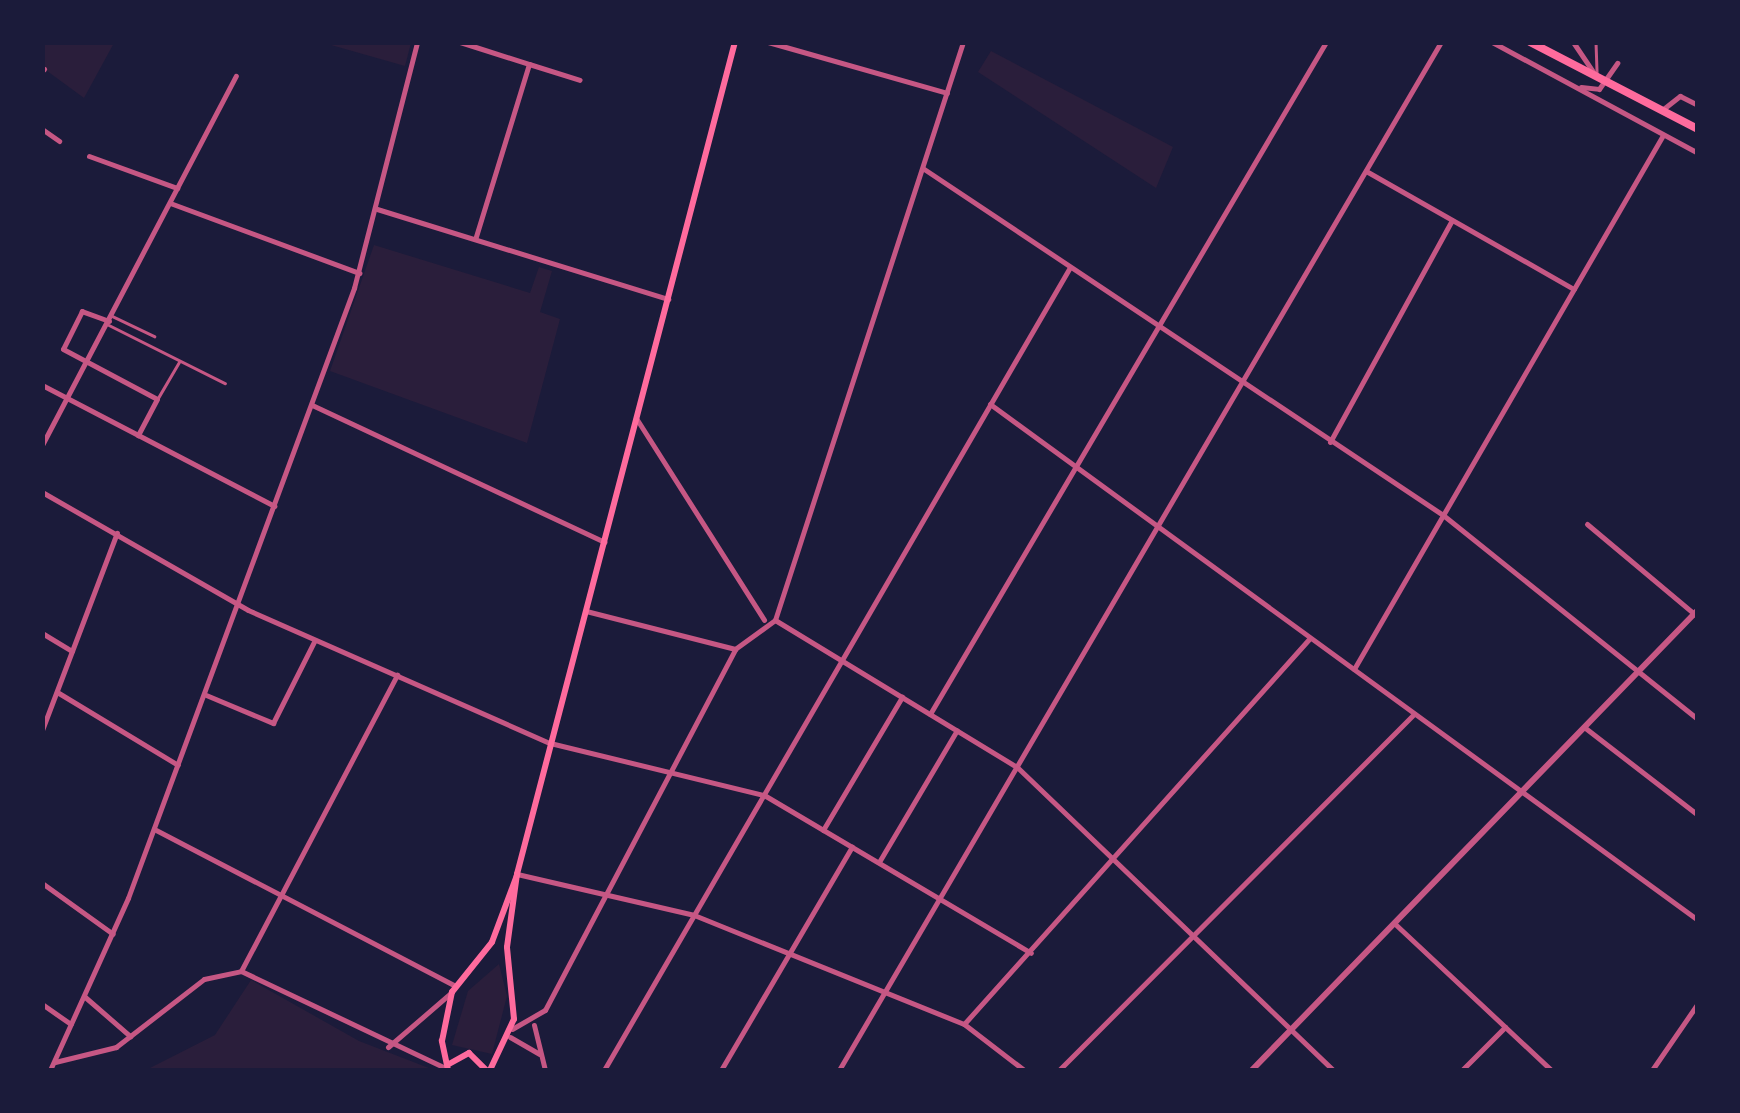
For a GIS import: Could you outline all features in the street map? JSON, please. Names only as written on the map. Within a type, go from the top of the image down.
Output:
[{"type":"main road","points":[[517,874],[508,937],[511,1033],[488,1070],[469,1052],[448,1068],[442,1041],[454,989],[486,951],[517,874],[736,42]]},
{"type":"main road","points":[[1530,42],[1698,130]]},
{"type":"main road","points":[[486,951],[509,959]]},
{"type":"street","points":[[50,1070],[112,934],[154,829],[240,606],[359,273],[417,42]]},
{"type":"street","points":[[460,42],[580,80]]},
{"type":"street","points":[[768,42],[947,92]]},
{"type":"street","points":[[776,620],[963,42]]},
{"type":"street","points":[[930,714],[1326,42]]},
{"type":"street","points":[[839,1070],[1441,42]]},
{"type":"street","points":[[1492,42],[1698,153]]},
{"type":"street","points":[[1573,42],[1603,80]]},
{"type":"street","points":[[475,239],[529,64]]},
{"type":"street","points":[[1574,85],[1603,80],[1617,64]]},
{"type":"street","points":[[42,445],[236,76]]},
{"type":"street","points":[[1662,111],[1680,96],[1698,105]]},
{"type":"street","points":[[42,129],[59,141]]},
{"type":"street","points":[[1354,670],[1663,135]]},
{"type":"street","points":[[89,156],[177,188]]},
{"type":"street","points":[[924,169],[1443,516],[1698,719]]},
{"type":"street","points":[[1366,171],[1574,290]]},
{"type":"street","points":[[170,203],[359,273]]},
{"type":"street","points":[[377,209],[668,299]]},
{"type":"street","points":[[1330,442],[1452,220]]},
{"type":"street","points":[[604,1070],[1070,267]]},
{"type":"street","points":[[110,321],[82,311],[64,348],[158,399],[138,435]]},
{"type":"street","points":[[42,386],[274,506]]},
{"type":"street","points":[[311,404],[604,542]]},
{"type":"street","points":[[990,404],[1698,920]]},
{"type":"street","points":[[636,418],[764,620]]},
{"type":"street","points":[[42,492],[240,606],[550,743],[764,795],[1031,953]]},
{"type":"street","points":[[1252,1070],[1696,614],[1587,524]]},
{"type":"street","points":[[42,730],[117,533]]},
{"type":"street","points":[[586,610],[735,649]]},
{"type":"street","points":[[511,1033],[534,1024],[735,649],[764,620],[776,620],[1017,766],[1333,1070]]},
{"type":"street","points":[[42,633],[72,650]]},
{"type":"street","points":[[964,1024],[1310,638]]},
{"type":"street","points":[[205,694],[273,723],[314,640]]},
{"type":"street","points":[[241,971],[397,675]]},
{"type":"street","points":[[58,692],[178,765]]},
{"type":"street","points":[[823,830],[902,697]]},
{"type":"street","points":[[1059,1070],[1414,714]]},
{"type":"street","points":[[1584,727],[1698,816]]},
{"type":"street","points":[[878,862],[956,730]]},
{"type":"street","points":[[154,829],[454,989],[388,1046]]},
{"type":"street","points":[[721,1070],[852,847]]},
{"type":"street","points":[[517,874],[694,915],[964,1024],[1024,1070]]},
{"type":"street","points":[[42,883],[112,934]]},
{"type":"street","points":[[1394,924],[1551,1070]]},
{"type":"street","points":[[55,1062],[130,1036],[204,979],[241,971],[388,1046],[448,1068]]},
{"type":"street","points":[[85,996],[130,1036]]},
{"type":"street","points":[[1652,1070],[1698,1003]]},
{"type":"street","points":[[42,1004],[71,1024]]},
{"type":"street","points":[[534,1024],[545,1070]]},
{"type":"street","points":[[1462,1070],[1504,1027]]},
{"type":"street","points":[[511,1033],[542,1057]]},
{"type":"lane","points":[[1596,42],[1603,80]]},
{"type":"lane","points":[[110,321],[154,336]]},
{"type":"lane","points":[[110,321],[225,383]]},
{"type":"lane","points":[[158,399],[180,360]]},
{"type":"shaded area","points":[[42,43],[114,43],[84,98],[43,68]]},
{"type":"shaded area","points":[[324,43],[411,43],[405,66]]},
{"type":"shaded area","points":[[991,51],[1173,147],[1156,188],[978,72]]},
{"type":"shaded area","points":[[374,245],[530,293],[539,267],[552,271],[540,312],[560,319],[527,443],[330,371]]},
{"type":"shaded area","points":[[499,964],[507,996],[492,1054],[452,1045],[468,991]]},
{"type":"shaded area","points":[[251,980],[359,1041],[434,1070],[146,1070],[215,1035]]}]
